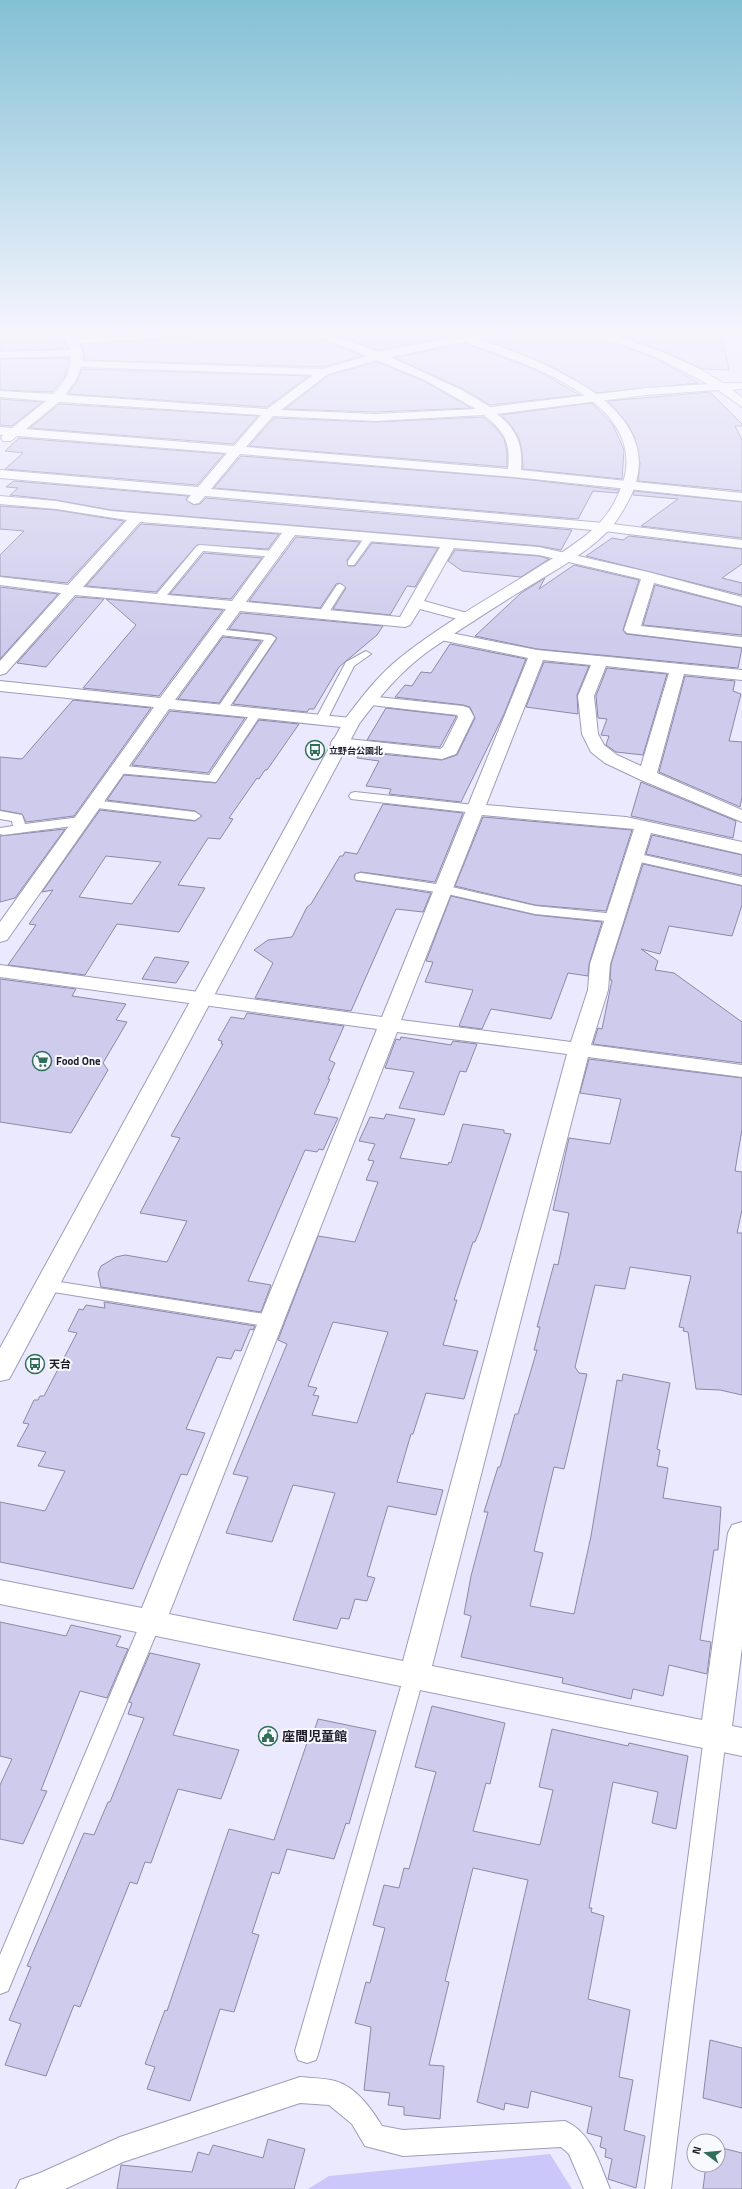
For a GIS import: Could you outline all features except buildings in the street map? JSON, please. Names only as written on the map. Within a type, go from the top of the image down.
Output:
[{"type":"street","points":[[0,444],[8,437]]},
{"type":"street","points":[[78,437],[630,484],[742,497]]},
{"type":"street","points":[[182,513],[249,437]]},
{"type":"street","points":[[511,437],[516,452],[514,474]]},
{"type":"street","points":[[0,1372],[351,723],[368,701],[405,661],[468,618],[566,556],[604,527],[630,484],[634,455],[628,437]]},
{"type":"street","points":[[0,474],[604,527],[742,544]]},
{"type":"street","points":[[0,500],[56,505],[138,517],[539,551],[566,556],[742,602]]},
{"type":"street","points":[[0,670],[138,517]]},
{"type":"street","points":[[0,936],[117,769],[291,531]]},
{"type":"street","points":[[0,581],[72,590],[405,622],[449,544]]},
{"type":"street","points":[[649,577],[632,630],[742,642]]},
{"type":"street","points":[[415,603],[468,618]]},
{"type":"street","points":[[441,636],[537,655],[742,675]]},
{"type":"street","points":[[151,1622],[537,655]]},
{"type":"street","points":[[600,662],[586,696],[590,734],[597,748],[611,759],[742,817]]},
{"type":"street","points":[[647,776],[678,669]]},
{"type":"street","points":[[0,686],[351,723]]},
{"type":"street","points":[[339,743],[442,754],[450,750],[466,717],[463,711],[368,701]]},
{"type":"street","points":[[475,809],[626,822],[742,848]]},
{"type":"street","points":[[414,1676],[579,1050],[598,990],[600,964],[644,827]]},
{"type":"street","points":[[0,971],[202,1000],[742,1071]]},
{"type":"street","points":[[0,1592],[729,1740],[742,1533]]},
{"type":"lane","points":[[351,563],[370,536]]},
{"type":"lane","points":[[159,598],[200,548],[274,554]]},
{"type":"lane","points":[[323,614],[340,587]]},
{"type":"lane","points":[[216,632],[271,638],[222,710]]},
{"type":"lane","points":[[321,720],[350,664],[366,654]]},
{"type":"lane","points":[[117,769],[212,779],[256,713]]},
{"type":"lane","points":[[355,796],[475,809]]},
{"type":"lane","points":[[93,804],[195,816]]},
{"type":"lane","points":[[0,815],[18,818],[20,829]]},
{"type":"lane","points":[[3,831],[80,821]]},
{"type":"lane","points":[[635,858],[742,880]]},
{"type":"lane","points":[[361,877],[443,889],[535,910],[616,918]]},
{"type":"lane","points":[[47,1286],[271,1321]]},
{"type":"lane","points":[[0,1983],[151,1622]]},
{"type":"lane","points":[[307,2051],[414,1676]]},
{"type":"lane","points":[[658,2189],[729,1740]]},
{"type":"lane","points":[[29,2189],[42,2186],[120,2150],[300,2090],[334,2092],[361,2115],[374,2138],[403,2143],[565,2134],[578,2145],[597,2189]]},
{"type":"shaded area","points":[[550,2154],[572,2189],[308,2189],[329,2176]]},
{"type":"place","name":"立野台公園北","points":[[315,750]]},
{"type":"place","name":"Food One","points":[[42,1061]]},
{"type":"place","name":"天台","points":[[35,1364]]},
{"type":"place","name":"座間児童館","points":[[268,1736]]}]
